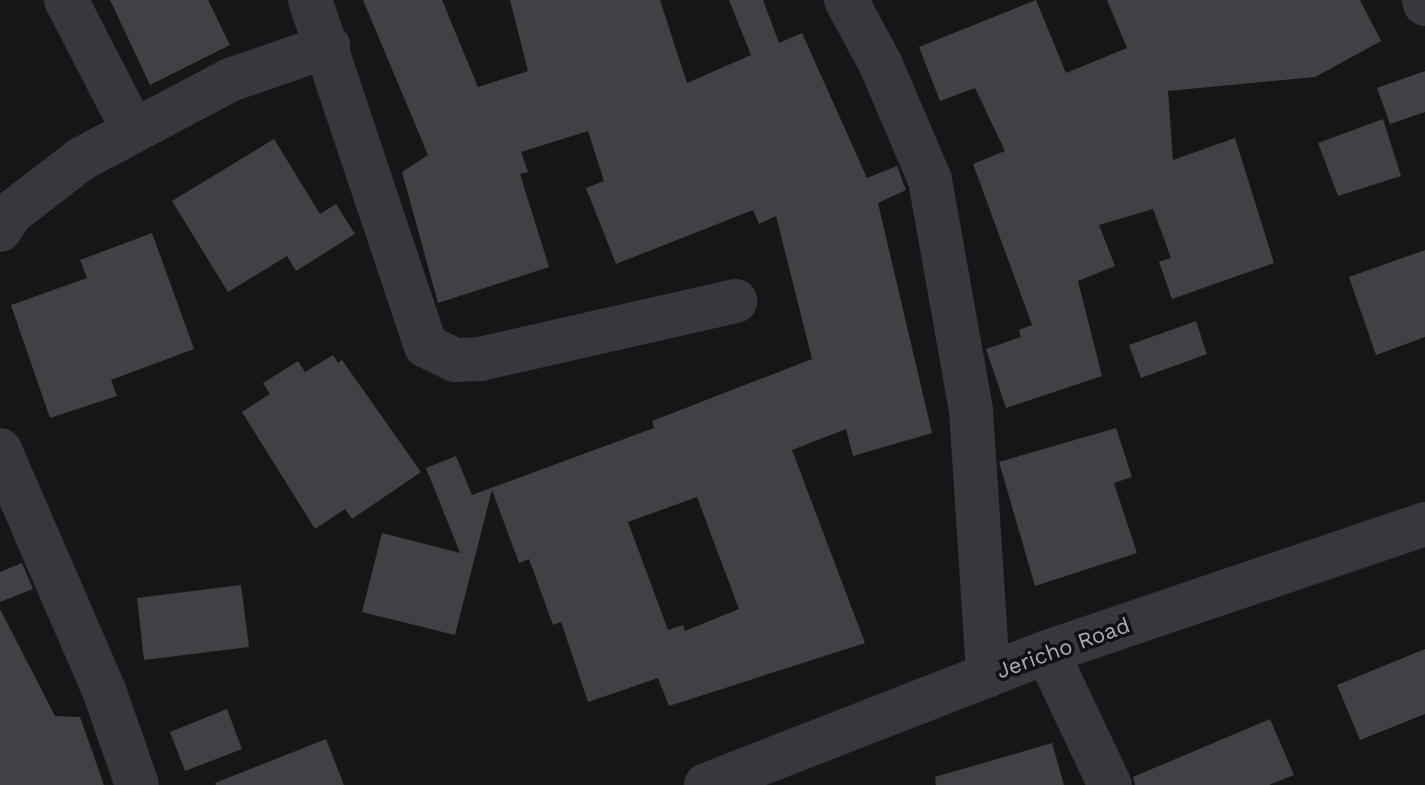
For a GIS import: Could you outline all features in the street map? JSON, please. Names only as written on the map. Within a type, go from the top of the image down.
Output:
[{"type":"street","points":[[66,0],[133,130]]},
{"type":"street","points":[[310,0],[328,46],[426,346],[455,360],[480,359],[736,301]]},
{"type":"street","points":[[846,0],[881,65],[930,180],[971,410],[988,675]]},
{"type":"street","points":[[0,230],[44,185],[133,130],[230,80],[328,46]]},
{"type":"street","points":[[0,450],[105,693],[137,785]]},
{"type":"street","name":"Jericho Road","points":[[706,785],[754,776],[1047,652],[1425,524]]},
{"type":"street","points":[[1047,652],[1110,785]]},
{"type":"building","points":[[110,0],[208,0],[230,45],[150,85]]},
{"type":"building","points":[[363,0],[442,0],[478,87],[528,71],[510,0],[660,0],[687,83],[751,55],[729,0],[763,0],[779,43],[802,33],[867,178],[897,166],[906,190],[878,203],[932,433],[853,456],[846,429],[792,450],[865,643],[669,706],[658,678],[588,702],[561,622],[553,625],[529,559],[519,563],[492,490],[455,635],[362,612],[382,533],[460,553],[426,468],[456,456],[472,495],[654,428],[652,421],[812,359],[776,216],[759,224],[753,210],[616,264],[586,188],[604,181],[588,131],[521,152],[528,172],[520,174],[549,267],[438,303],[402,172],[428,155]],"holes":[[[697,497],[739,609],[685,631],[683,625],[668,630],[628,522]]]},
{"type":"building","points":[[1036,0],[1066,73],[1127,48],[1107,0],[1360,0],[1381,41],[1315,77],[1168,91],[1173,160],[1235,138],[1274,263],[1172,299],[1159,262],[1171,258],[1153,209],[1099,225],[1115,266],[1078,281],[1102,376],[1006,408],[986,349],[1021,337],[1019,330],[1032,325],[973,164],[1005,151],[975,88],[940,101],[919,47]]},
{"type":"building","points":[[1425,71],[1425,112],[1390,124],[1377,88]]},
{"type":"building","points":[[1383,119],[1401,176],[1338,196],[1318,143]]},
{"type":"building","points":[[274,139],[320,214],[336,204],[355,234],[296,271],[287,256],[228,292],[172,201]]},
{"type":"building","points":[[152,233],[194,349],[111,380],[117,396],[50,418],[11,305],[87,278],[80,260]]},
{"type":"building","points":[[1425,250],[1425,337],[1376,355],[1349,277]]},
{"type":"building","points":[[1196,321],[1207,354],[1141,378],[1129,345]]},
{"type":"building","points":[[333,355],[338,363],[342,360],[421,472],[352,519],[345,509],[315,529],[242,412],[270,394],[263,383],[298,361],[305,372]]},
{"type":"building","points":[[1116,428],[1132,477],[1114,483],[1137,553],[1035,586],[999,462]]},
{"type":"building","points":[[22,563],[33,589],[0,602],[0,572]]},
{"type":"building","points":[[241,585],[249,647],[144,660],[137,598]]},
{"type":"building","points":[[0,609],[55,716],[80,717],[104,785],[0,785]]},
{"type":"building","points":[[1425,649],[1425,714],[1360,740],[1337,685]]},
{"type":"building","points":[[227,709],[242,749],[185,771],[170,732]]},
{"type":"building","points":[[1270,719],[1294,775],[1269,785],[1135,785],[1133,777]]},
{"type":"building","points":[[326,739],[344,785],[215,783]]},
{"type":"building","points":[[1052,743],[1064,785],[936,785],[935,777]]}]
